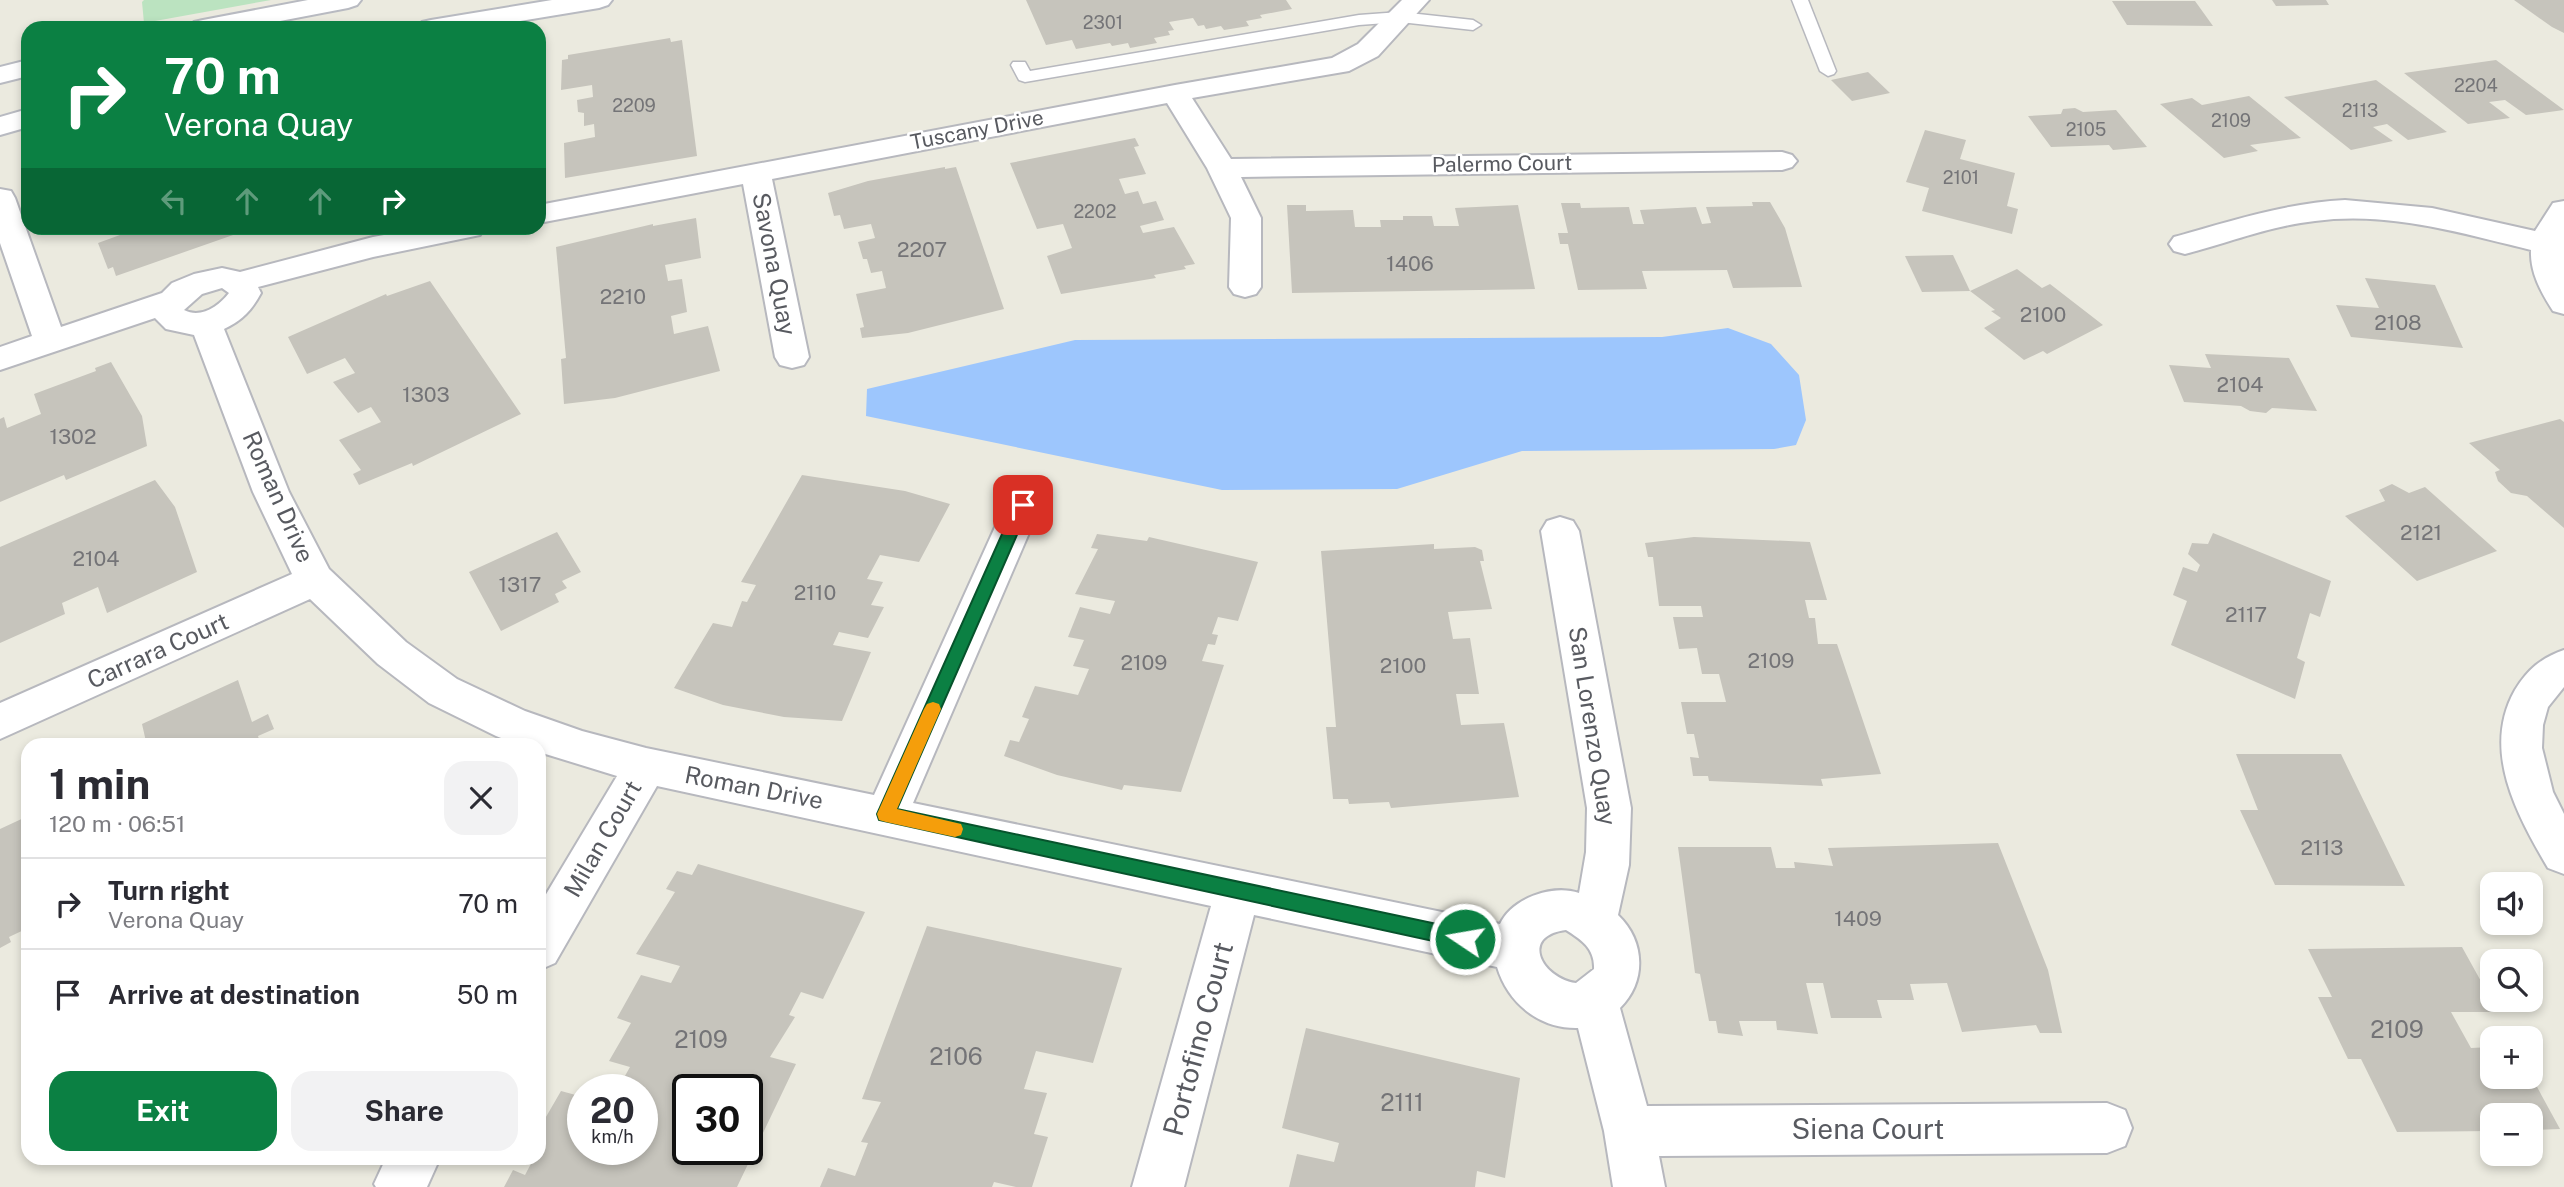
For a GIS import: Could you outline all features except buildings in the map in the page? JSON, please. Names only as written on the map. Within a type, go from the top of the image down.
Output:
[{"type":"street","points":[[239,21],[348,0]]},
{"type":"street","points":[[473,21],[599,0]]},
{"type":"street","name":"Tuscany Drive","points":[[546,213],[1175,93],[1339,65],[1368,50],[1405,6]]},
{"type":"street","points":[[0,75],[21,70]]},
{"type":"street","points":[[1175,93],[1222,168],[1246,218],[1245,287]]},
{"type":"street","points":[[0,126],[21,120]]},
{"type":"street","name":"Palermo Court","points":[[1222,168],[1782,161]]},
{"type":"street","name":"Savona Quay","points":[[756,172],[792,357]]},
{"type":"street","points":[[0,198],[50,341]]},
{"type":"street","points":[[2185,244],[2286,216],[2319,211],[2364,210],[2413,215],[2545,243]]},
{"type":"street","points":[[2564,210],[2553,220],[2545,243],[2546,261],[2557,293],[2564,303]]},
{"type":"street","points":[[0,359],[50,341],[189,312],[228,314],[243,300],[244,287],[240,282],[373,247],[434,235]]},
{"type":"street","name":"Roman Drive","points":[[189,312],[271,492],[315,580],[392,653],[443,691],[511,724],[582,749],[646,766],[886,814],[1515,950]]},
{"type":"street","points":[[886,814],[1023,505]]},
{"type":"street","name":"San Lorenzo Quay","points":[[1560,531],[1609,808],[1611,844],[1607,877],[1594,920]]},
{"type":"street","name":"Carrara Court","points":[[0,722],[315,580]]},
{"type":"street","points":[[2564,666],[2542,681],[2522,721],[2522,764],[2539,813],[2564,854]]},
{"type":"street","name":"Milan Court","points":[[546,936],[646,766]]},
{"type":"street","name":"Portofino Court","points":[[1158,1187],[1238,891]]},
{"type":"street","points":[[1565,909],[1580,912],[1594,920],[1607,932],[1618,963],[1616,978],[1607,991],[1594,1000],[1563,1005],[1534,990],[1523,978],[1515,950],[1518,935],[1525,924],[1536,915],[1565,909]]},
{"type":"street","points":[[1594,1000],[1629,1131],[1639,1187]]},
{"type":"street","name":"Siena Court","points":[[1629,1131],[2107,1128]]},
{"type":"lane","points":[[1800,0],[1828,71]]},
{"type":"lane","points":[[1019,65],[1025,77],[1359,20],[1405,6],[1472,25]]},
{"type":"green space","points":[[271,0],[155,21],[144,21],[142,2]]},
{"type":"water","points":[[1728,328],[1771,344],[1799,375],[1806,420],[1796,445],[1774,449],[1522,451],[1397,489],[1222,490],[866,416],[867,389],[1075,340],[1662,337]]},
{"type":"slow traffic","points":[[933,709],[886,814],[955,829]]},
{"type":"route","points":[[1023,505],[886,814],[1465,939]]}]
